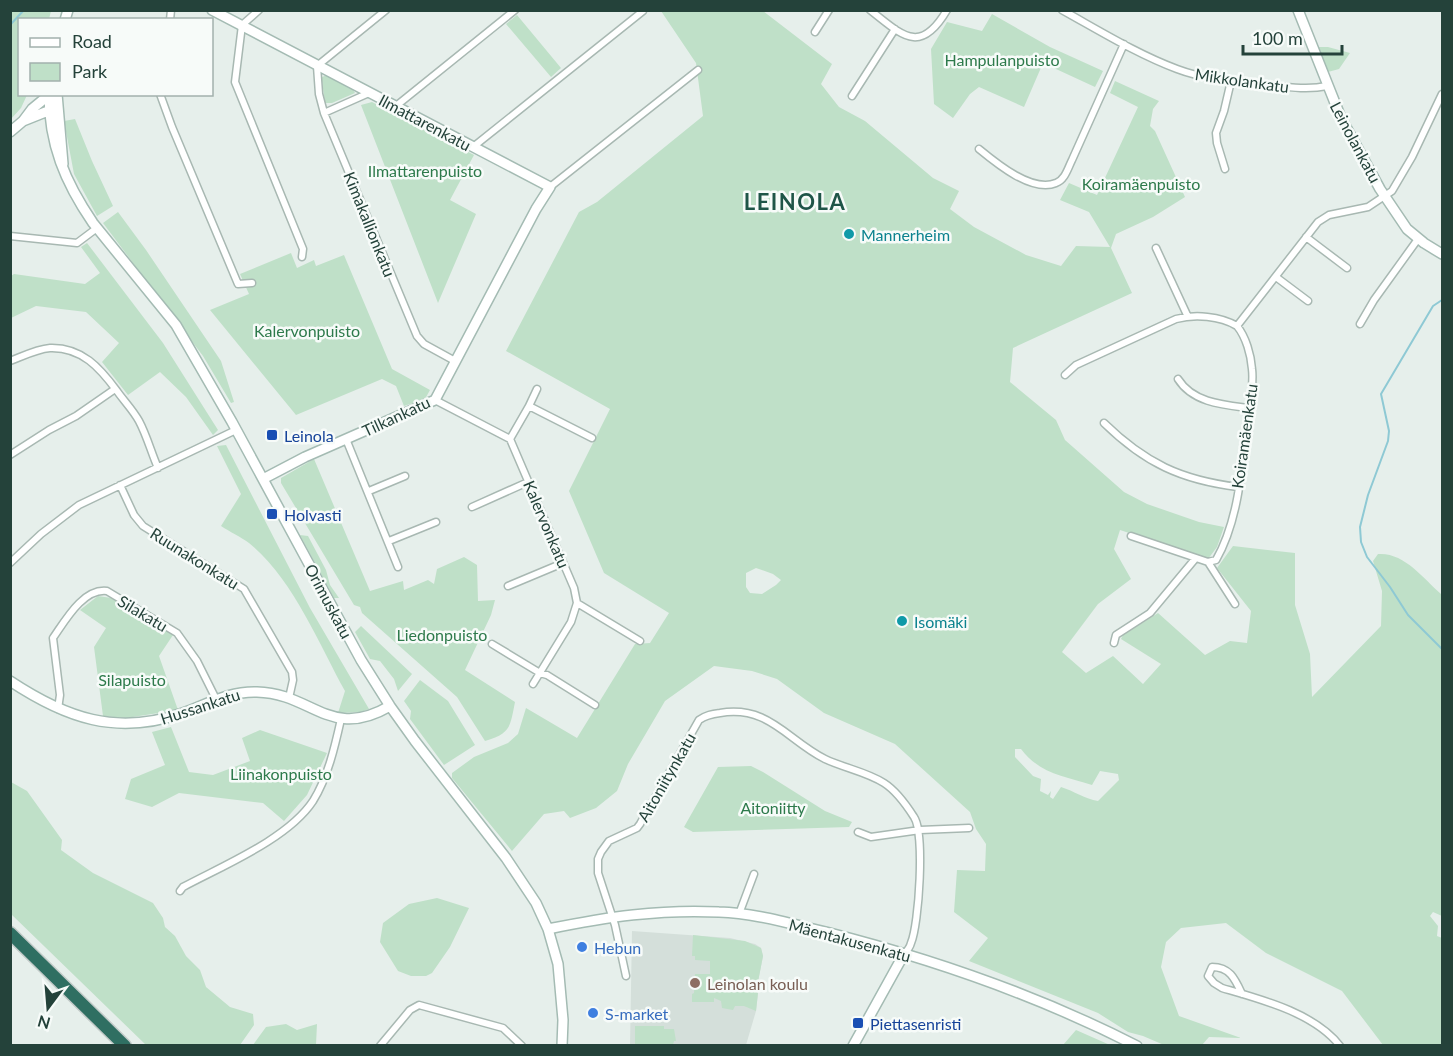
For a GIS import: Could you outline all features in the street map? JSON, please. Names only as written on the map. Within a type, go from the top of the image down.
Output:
[{"type":"highway","points":[[10,933],[125,1046]]},
{"type":"main road","name":"Ilmattarenkatu","points":[[212,10],[550,188]]},
{"type":"main road","name":"Leinolankatu","points":[[1298,10],[1327,86],[1349,135],[1384,196],[1401,222],[1418,239],[1443,254]]},
{"type":"main road","points":[[10,132],[22,122],[32,108],[48,96]]},
{"type":"main road","name":"Orimuskatu","points":[[49,96],[53,109]]},
{"type":"main road","name":"Orimuskatu","points":[[57,96],[53,109],[52,139],[57,156],[82,206],[176,326],[236,430],[361,660],[390,706],[506,858],[536,903],[548,929],[558,963],[563,1020],[562,1046]]},
{"type":"main road","points":[[22,122],[53,109]]},
{"type":"main road","name":"Tilkankatu","points":[[263,479],[292,463],[435,400],[550,188]]},
{"type":"main road","name":"Hussankatu","points":[[10,681],[58,709],[101,722],[135,723],[161,720],[229,694],[248,692],[272,693],[340,719],[367,717],[390,706]]},
{"type":"main road","name":"Mäentakusenkatu","points":[[548,929],[612,916],[668,911],[739,914],[780,921],[862,941],[1000,986],[1137,1046]]},
{"type":"main road","points":[[853,1046],[904,954]]},
{"type":"street","points":[[259,10],[242,25],[235,82],[303,249],[302,257]]},
{"type":"street","points":[[317,66],[386,10]]},
{"type":"street","points":[[396,106],[515,10]]},
{"type":"street","points":[[815,32],[829,10]]},
{"type":"street","points":[[870,10],[909,37],[925,35],[933,31],[946,10]]},
{"type":"street","name":"Mikkolankatu","points":[[1062,10],[1124,44],[1178,69],[1231,81],[1312,88],[1327,86]]},
{"type":"street","points":[[473,147],[643,11]]},
{"type":"street","points":[[852,96],[895,29]]},
{"type":"street","points":[[980,149],[998,164],[1023,179],[1037,184],[1056,183],[1063,178],[1124,44]]},
{"type":"street","name":"Kimakallionkatu","points":[[317,66],[319,94],[324,113],[417,336],[424,344],[455,361]]},
{"type":"street","points":[[550,188],[698,70]]},
{"type":"street","points":[[1226,169],[1216,133],[1225,109],[1231,81]]},
{"type":"street","points":[[324,113],[369,93]]},
{"type":"street","points":[[1065,375],[1076,365],[1170,321],[1188,317],[1211,318],[1237,326],[1318,222],[1325,217],[1359,210],[1392,191],[1443,94]]},
{"type":"street","points":[[161,96],[171,127],[238,284],[252,283]]},
{"type":"street","points":[[10,236],[77,243],[98,228]]},
{"type":"street","points":[[1306,237],[1347,268]]},
{"type":"street","points":[[1360,324],[1374,300],[1418,239]]},
{"type":"street","points":[[1156,248],[1188,317]]},
{"type":"street","points":[[1276,277],[1308,301]]},
{"type":"street","name":"Koiramäenkatu","points":[[1208,562],[1216,560],[1226,542],[1238,487],[1249,408],[1252,368],[1246,343],[1237,326]]},
{"type":"street","points":[[10,361],[49,348],[79,353],[91,360],[102,370],[138,420],[158,468]]},
{"type":"street","points":[[1178,379],[1192,393],[1206,400],[1249,408]]},
{"type":"street","points":[[10,455],[76,416],[115,389]]},
{"type":"street","points":[[435,400],[510,439],[537,389]]},
{"type":"street","points":[[529,405],[592,438]]},
{"type":"street","points":[[1104,423],[1136,451],[1158,465],[1195,480],[1238,487]]},
{"type":"street","points":[[10,563],[41,534],[73,510],[236,430]]},
{"type":"street","points":[[346,439],[398,567]]},
{"type":"street","name":"Kalervonkatu","points":[[510,439],[574,588],[578,603]]},
{"type":"street","points":[[369,491],[405,476]]},
{"type":"street","points":[[472,507],[528,482]]},
{"type":"street","name":"Ruunakonkatu","points":[[120,485],[134,515],[143,526],[244,588],[292,672],[293,680],[289,698]]},
{"type":"street","points":[[389,541],[436,522]]},
{"type":"street","points":[[1131,536],[1208,562],[1235,603]]},
{"type":"street","points":[[1114,643],[1116,635],[1150,613],[1195,559]]},
{"type":"street","points":[[508,586],[563,563]]},
{"type":"street","name":"Silakatu","points":[[58,709],[60,695],[53,638],[80,603],[99,590],[106,591],[177,633],[197,661],[216,699]]},
{"type":"street","points":[[533,684],[571,622],[578,603],[640,641]]},
{"type":"street","points":[[492,644],[595,705]]},
{"type":"street","name":"Aitoniitynkatu","points":[[612,916],[598,873],[598,859],[601,852],[609,841],[637,828],[697,723],[705,716],[740,711],[768,720],[824,758],[882,781],[915,818],[920,830]]},
{"type":"street","points":[[180,891],[183,887],[268,841],[295,822],[312,802],[322,783],[333,754],[340,719]]},
{"type":"street","points":[[858,832],[871,837],[920,830],[969,828]]},
{"type":"street","points":[[904,954],[911,943],[918,904],[920,830]]},
{"type":"street","points":[[739,914],[754,874]]},
{"type":"street","points":[[612,916],[626,976]]},
{"type":"street","points":[[1242,994],[1234,976],[1220,967],[1212,967],[1208,976],[1214,983],[1242,994],[1278,1006],[1317,1024],[1340,1046]]},
{"type":"street","points":[[380,1046],[410,1010],[419,1005],[502,1028],[522,1046]]},
{"type":"shaded area","name":"Leinolan koulu","points":[[632,931],[730,938],[755,944],[761,948],[763,956],[756,992],[758,993],[756,1011],[746,1045],[630,1046]]},
{"type":"green space","points":[[11,10],[51,11],[49,18],[18,18],[18,96],[27,96],[21,108],[11,119]]},
{"type":"green space","name":"Koiramäenpuisto","points":[[661,11],[763,11],[832,64],[821,84],[839,107],[865,121],[933,178],[959,191],[950,209],[974,227],[1026,255],[1061,266],[1076,246],[1110,247],[1089,212],[1060,200],[1069,183],[1097,195],[1138,107],[1110,93],[1115,81],[1159,101],[1153,109],[1150,126],[1155,131],[1185,197],[1153,217],[1116,234],[1111,248],[1132,293],[1013,348],[1010,382],[1056,420],[1065,440],[1124,492],[1147,504],[1199,522],[1224,527],[1217,547],[1208,559],[1120,530],[1114,549],[1131,579],[1098,604],[1062,652],[1086,673],[1113,656],[1143,684],[1161,664],[1121,639],[1123,635],[1158,613],[1205,655],[1230,641],[1247,643],[1251,611],[1217,568],[1233,546],[1295,553],[1295,605],[1310,654],[1312,697],[1381,626],[1382,591],[1373,561],[1378,554],[1387,554],[1405,562],[1441,594],[1442,916],[1433,912],[1430,916],[1438,926],[1437,936],[1442,938],[1442,1045],[1383,1045],[1342,991],[1266,953],[1226,923],[1181,928],[1166,942],[1161,967],[1179,1016],[1241,1038],[1209,1037],[1202,1045],[1164,1045],[1128,1032],[1098,1013],[969,961],[988,938],[954,912],[957,870],[985,871],[986,844],[976,829],[970,812],[895,744],[824,713],[777,679],[752,671],[714,666],[665,701],[628,764],[617,791],[596,808],[570,818],[564,811],[544,814],[512,851],[452,778],[452,773],[474,757],[508,743],[518,734],[526,708],[577,738],[635,644],[650,643],[669,613],[604,573],[569,491],[610,409],[506,351],[579,212],[597,202],[703,116],[696,63]],"holes":[[[756,568],[773,574],[781,580],[762,594],[750,593],[746,587],[746,573]],[[1015,749],[1021,749],[1044,769],[1092,785],[1100,771],[1118,774],[1119,780],[1098,801],[1061,787],[1053,799],[1050,797],[1051,791],[1048,795],[1040,791],[1041,779],[1033,776],[1015,757]]]},
{"type":"green space","name":"Hampulanpuisto","points":[[992,14],[1050,47],[1103,71],[1095,87],[1043,63],[1024,107],[979,87],[970,94],[953,118],[934,104],[931,49],[947,22],[982,31]]},
{"type":"green space","points":[[517,15],[561,68],[551,77],[506,24]]},
{"type":"green space","points":[[1318,47],[1328,47],[1350,53],[1339,69],[1328,72]]},
{"type":"green space","points":[[327,75],[352,88],[355,93],[332,103],[325,103],[322,77]]},
{"type":"green space","name":"Ilmattarenpuisto","points":[[372,102],[474,155],[450,200],[476,214],[438,303],[361,105]]},
{"type":"green space","points":[[75,119],[113,206],[97,216],[74,174],[64,121]]},
{"type":"green space","points":[[118,212],[221,361],[234,402],[231,403],[203,356],[103,223]]},
{"type":"green space","points":[[87,243],[163,343],[218,430],[213,435],[186,397],[160,372],[128,395],[102,362],[119,343],[86,312],[36,306],[11,318],[11,276],[14,274],[85,284],[100,273],[81,247]]},
{"type":"green space","name":"Kalervonpuisto","points":[[291,253],[297,268],[314,260],[316,266],[344,255],[392,369],[430,390],[425,399],[404,406],[396,386],[382,379],[296,415],[210,310],[249,294],[240,274]]},
{"type":"green space","points":[[226,445],[310,608],[369,709],[361,712],[338,713],[345,691],[315,632],[291,592],[264,557],[249,543],[221,526],[241,494],[217,446]]},
{"type":"green space","name":"Liedonpuisto","points":[[314,459],[370,591],[403,581],[404,590],[428,580],[434,584],[437,569],[464,557],[477,565],[478,601],[495,600],[491,615],[465,670],[515,702],[510,723],[505,732],[485,741],[457,697],[362,613],[360,607],[354,605],[281,483],[281,478]]},
{"type":"green space","points":[[300,535],[308,536],[326,570],[330,585],[339,598],[334,598]]},
{"type":"green space","name":"Silapuisto","points":[[98,596],[111,598],[173,635],[159,656],[178,710],[126,718],[103,716],[94,647],[106,628],[80,610]]},
{"type":"green space","points":[[361,626],[412,674],[398,691],[394,679],[380,661],[370,659],[355,632]]},
{"type":"green space","points":[[420,680],[448,701],[475,745],[444,765],[410,719],[411,711],[404,701]]},
{"type":"green space","name":"Liinakonpuisto","points":[[171,727],[189,772],[213,775],[250,761],[242,738],[260,730],[327,753],[307,795],[284,821],[263,803],[179,793],[152,807],[125,799],[131,779],[165,765],[152,732]]},
{"type":"green space","name":"Aitoniitty","points":[[751,766],[825,811],[852,822],[849,827],[693,832],[684,827],[718,767]]},
{"type":"green space","points":[[11,782],[27,791],[62,840],[61,850],[93,873],[153,903],[163,918],[165,927],[175,936],[186,956],[200,970],[206,987],[230,1007],[253,1014],[254,1025],[240,1045],[146,1045],[11,914]]},
{"type":"green space","points":[[437,898],[469,908],[450,947],[432,973],[426,976],[411,976],[398,971],[380,942],[383,923],[409,904]]},
{"type":"green space","points":[[693,935],[745,941],[761,948],[763,956],[756,992],[758,993],[756,1011],[744,1006],[735,1006],[733,1010],[722,1008],[721,1001],[714,998],[714,1002],[692,1002],[695,974],[710,974],[710,961],[695,960],[695,956],[692,956]]},
{"type":"green space","points":[[286,1024],[297,1030],[317,1024],[316,1045],[253,1045],[266,1027]]},
{"type":"green space","points":[[635,1026],[664,1026],[664,1029],[674,1029],[676,1041],[673,1045],[635,1045]]},
{"type":"green space","points":[[1076,1030],[1110,1045],[1063,1045]]},
{"type":"waterway","points":[[10,25],[24,10]]},
{"type":"waterway","points":[[1442,300],[1433,306],[1381,394],[1389,431],[1388,441],[1368,495],[1360,527],[1361,542],[1367,557],[1408,615],[1442,649]]},
{"type":"place","name":"Mannerheim","points":[[849,234]]},
{"type":"place","name":"Leinola","points":[[272,435]]},
{"type":"place","name":"Holvasti","points":[[272,514]]},
{"type":"place","name":"Isomäki","points":[[902,621]]},
{"type":"place","name":"Hebun","points":[[582,947]]},
{"type":"place","name":"Leinolan koulu","points":[[695,983]]},
{"type":"place","name":"S-market","points":[[593,1013]]},
{"type":"place","name":"Piettasenristi","points":[[858,1023]]},
{"type":"district","name":"LEINOLA","points":[[795,201]]}]
